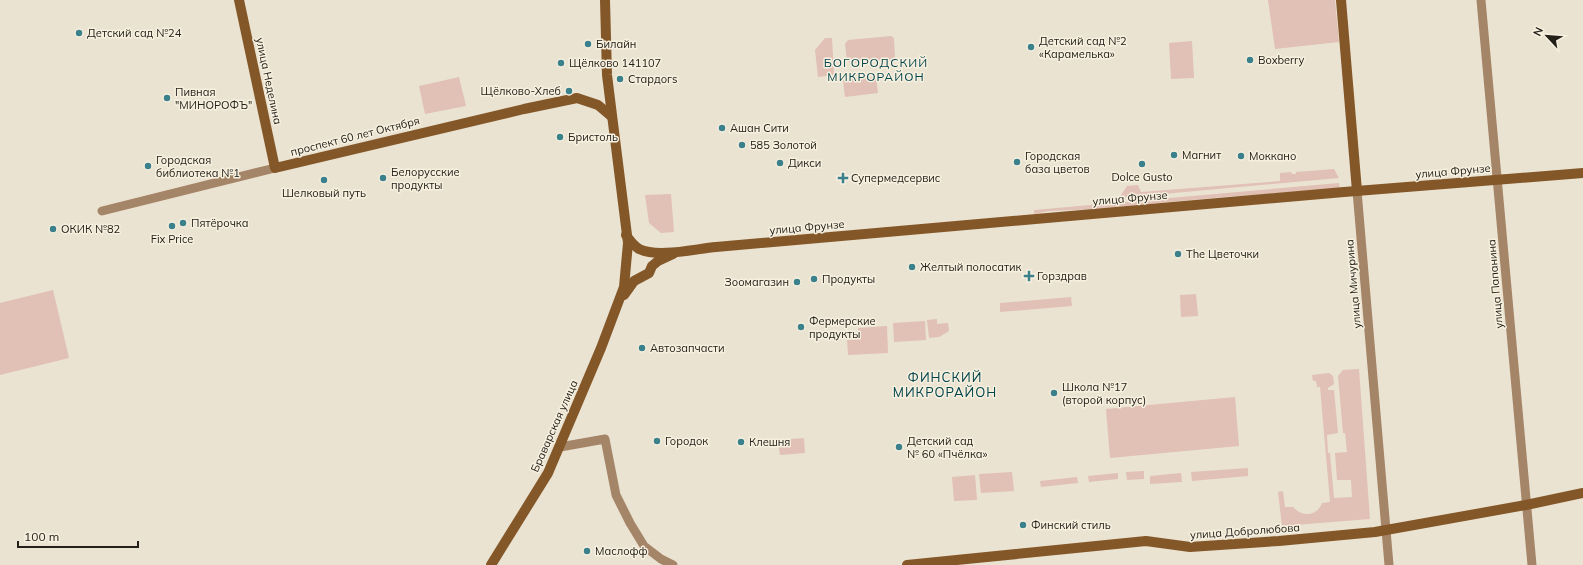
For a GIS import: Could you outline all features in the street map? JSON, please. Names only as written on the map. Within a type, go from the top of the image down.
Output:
[{"type":"street","name":"улица Неделина","points":[[239,0],[275,168]]},
{"type":"street","points":[[605,0],[606,60],[611,116],[615,134],[628,243],[624,288],[615,311]]},
{"type":"street","name":"улица Мичурина","points":[[1341,0],[1390,565]]},
{"type":"street","name":"улица Папанина","points":[[1481,0],[1532,565]]},
{"type":"street","name":"проспект 60 лет Октября","points":[[102,210],[517,110],[577,98],[598,106],[611,116]]},
{"type":"street","name":"улица Фрунзе","points":[[643,250],[663,253],[1357,191],[1583,173]]},
{"type":"street","points":[[626,235],[631,243],[650,255],[653,262],[652,266]]},
{"type":"street","points":[[626,263],[630,253],[643,250]]},
{"type":"street","points":[[615,311],[630,286],[648,273],[652,266],[663,257],[678,251]]},
{"type":"street","points":[[626,263],[634,275],[642,276]]},
{"type":"street","name":"Браварская улица","points":[[491,565],[548,473],[615,311]]},
{"type":"street","points":[[560,446],[605,439],[616,495],[630,523],[644,546],[661,559],[673,565]]},
{"type":"street","name":"улица Добролюбова","points":[[907,565],[1146,541],[1190,547],[1279,541],[1386,530],[1526,505],[1583,493]]},
{"type":"shaded area","points":[[1268,0],[1335,0],[1339,42],[1275,49]]},
{"type":"shaded area","points":[[891,36],[894,39],[895,59],[851,63],[847,61],[845,44],[848,40]]},
{"type":"shaded area","points":[[825,38],[832,38],[834,75],[818,77],[815,50]]},
{"type":"shaded area","points":[[1192,41],[1194,78],[1171,79],[1169,43]]},
{"type":"shaded area","points":[[459,77],[466,106],[425,114],[419,86]]},
{"type":"shaded area","points":[[876,77],[878,93],[845,97],[843,80]]},
{"type":"shaded area","points":[[1334,169],[1339,178],[1119,198],[1127,186],[1138,185],[1141,192],[1280,181],[1280,173],[1291,172],[1292,174],[1296,174],[1296,172]]},
{"type":"shaded area","points":[[1339,183],[1340,189],[1224,197],[1094,209],[1050,211],[1034,214],[1034,210]]},
{"type":"shaded area","points":[[671,194],[674,232],[661,233],[649,223],[645,195]]},
{"type":"shaded area","points":[[53,290],[69,358],[0,375],[0,303]]},
{"type":"shaded area","points":[[1196,294],[1198,316],[1181,317],[1180,295]]},
{"type":"shaded area","points":[[1071,297],[1072,306],[1000,312],[1000,303]]},
{"type":"shaded area","points":[[937,319],[937,324],[948,323],[949,331],[939,337],[929,338],[927,320]]},
{"type":"shaded area","points":[[925,321],[926,340],[894,342],[893,323]]},
{"type":"shaded area","points":[[887,326],[888,353],[848,355],[847,340],[859,339],[858,328]]},
{"type":"shaded area","points":[[1359,369],[1370,519],[1282,526],[1278,492],[1283,491],[1285,507],[1293,507],[1300,513],[1304,514],[1313,513],[1320,508],[1322,503],[1330,502],[1320,387],[1317,387],[1316,381],[1313,381],[1312,375],[1329,373],[1333,376],[1334,384],[1328,388],[1328,390],[1334,390],[1338,433],[1327,435],[1334,498],[1352,497],[1351,480],[1337,480],[1335,453],[1347,452],[1345,433],[1343,433],[1338,376],[1343,370]]},
{"type":"shaded area","points":[[1235,397],[1239,446],[1110,458],[1106,409]]},
{"type":"shaded area","points":[[804,438],[805,453],[780,455],[778,440]]},
{"type":"shaded area","points":[[1248,468],[1248,476],[1192,481],[1191,472]]},
{"type":"shaded area","points":[[1144,471],[1144,479],[1127,480],[1126,472]]},
{"type":"shaded area","points":[[1012,472],[1014,491],[981,493],[979,474]]},
{"type":"shaded area","points":[[1118,473],[1118,479],[1089,482],[1088,476]]},
{"type":"shaded area","points":[[1181,473],[1182,482],[1150,484],[1150,476]]},
{"type":"shaded area","points":[[975,475],[977,500],[954,501],[952,477]]},
{"type":"shaded area","points":[[1077,477],[1078,483],[1041,487],[1040,481]]},
{"type":"place","name":"Детский сад №24","points":[[79,33]]},
{"type":"place","name":"Билайн","points":[[588,44]]},
{"type":"place","name":"Детский сад №2 «Карамелька»","points":[[1031,47]]},
{"type":"place","name":"Boxberry","points":[[1250,60]]},
{"type":"place","name":"Щёлково 141107","points":[[561,63]]},
{"type":"place","name":"Стардогs","points":[[620,79]]},
{"type":"place","name":"Щёлково-Хлеб","points":[[569,91]]},
{"type":"place","name":"Пивная \"МИНОРОФЪ\"","points":[[167,98]]},
{"type":"place","name":"Ашан Сити","points":[[722,128]]},
{"type":"place","name":"Бристоль","points":[[560,137]]},
{"type":"place","name":"585 Золотой","points":[[742,145]]},
{"type":"place","name":"Магнит","points":[[1174,155]]},
{"type":"place","name":"Моккано","points":[[1241,156]]},
{"type":"place","name":"Городская база цветов","points":[[1017,162]]},
{"type":"place","name":"Дикси","points":[[780,163]]},
{"type":"place","name":"Dolce Gusto","points":[[1142,164]]},
{"type":"place","name":"Городская библиотека №1","points":[[148,166]]},
{"type":"place","name":"Белорусские продукты","points":[[383,178]]},
{"type":"place","name":"Супермедсервис","points":[[843,178]]},
{"type":"place","name":"Шелковый путь","points":[[324,180]]},
{"type":"place","name":"Пятёрочка","points":[[183,223]]},
{"type":"place","name":"Fix Price","points":[[172,226]]},
{"type":"place","name":"ОКИК №82","points":[[53,229]]},
{"type":"place","name":"The Цветочки","points":[[1178,254]]},
{"type":"place","name":"Желтый полосатик","points":[[912,267]]},
{"type":"place","name":"Горздрав","points":[[1029,276]]},
{"type":"place","name":"Продукты","points":[[814,279]]},
{"type":"place","name":"Зоомагазин","points":[[797,282]]},
{"type":"place","name":"Фермерские продукты","points":[[801,327]]},
{"type":"place","name":"Автозапчасти","points":[[642,348]]},
{"type":"place","name":"Школа №17 (второй корпус)","points":[[1054,393]]},
{"type":"place","name":"Городок","points":[[657,441]]},
{"type":"place","name":"Клешня","points":[[741,442]]},
{"type":"place","name":"Детский сад № 60 «Пчёлка»","points":[[899,447]]},
{"type":"place","name":"Финский стиль","points":[[1023,525]]},
{"type":"place","name":"Маслофф","points":[[587,551]]},
{"type":"district","name":"БОГОРОДСКИЙ МИКРОРАЙОН","points":[[876,70]]},
{"type":"district","name":"ФИНСКИЙ МИКРОРАЙОН","points":[[945,384]]}]
